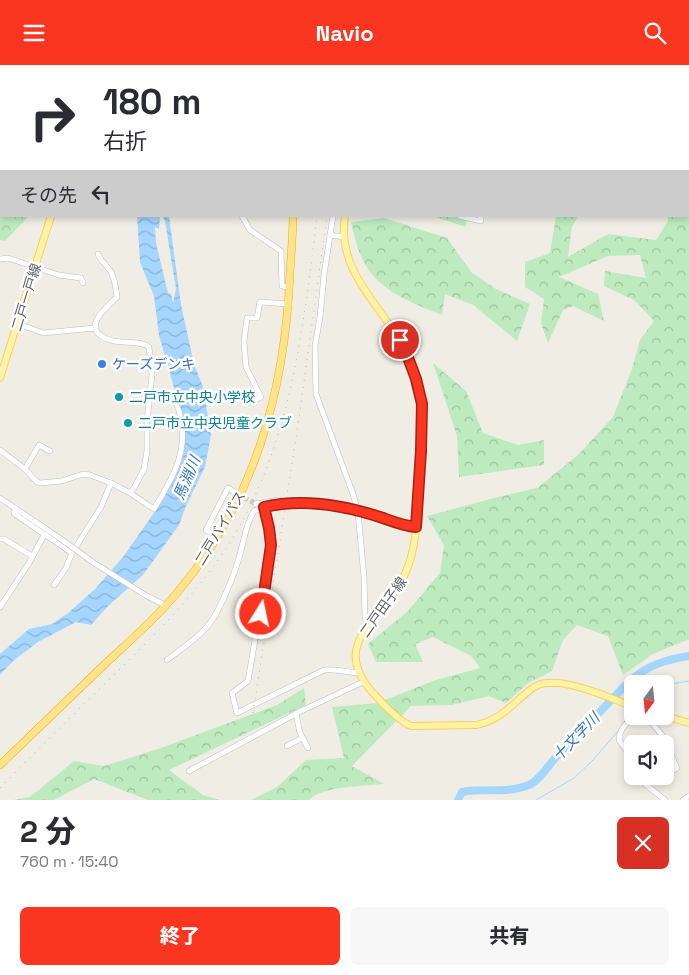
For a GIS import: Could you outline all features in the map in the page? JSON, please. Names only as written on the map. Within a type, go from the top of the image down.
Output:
[{"type":"highway","name":"二戸バイパス","points":[[0,765],[165,605],[186,581],[218,537],[244,489],[263,438],[275,391],[285,339],[290,287],[292,217]]},
{"type":"main road","name":"二戸一戸線","points":[[0,378],[51,217]]},
{"type":"main road","name":"二戸田子線","points":[[345,217],[344,237],[351,267],[364,290],[400,340],[412,366],[422,404],[416,527],[412,554],[402,581],[358,642],[355,661],[358,673],[364,682],[402,721],[410,726],[417,727],[476,725],[484,723],[502,715],[536,686],[547,683],[564,684],[624,703]]},
{"type":"main road","points":[[674,719],[689,723]]},
{"type":"street","points":[[243,217],[250,230],[280,251],[282,286],[290,287]]},
{"type":"street","points":[[332,217],[315,346],[316,394],[358,512],[364,577],[365,617],[368,627]]},
{"type":"street","points":[[464,217],[481,221],[482,217]]},
{"type":"street","points":[[330,235],[344,237]]},
{"type":"street","points":[[98,254],[101,261],[111,272],[116,285],[117,297],[99,315],[95,328],[96,332],[109,341],[143,344],[148,347],[152,375],[144,469],[130,493]]},
{"type":"street","points":[[0,259],[8,258],[59,275],[81,278],[84,283]]},
{"type":"street","points":[[251,401],[261,397],[246,367],[244,341],[247,318],[257,318],[260,302],[289,304]]},
{"type":"street","points":[[18,324],[43,333],[95,328]]},
{"type":"street","points":[[0,450],[25,469],[37,482],[62,481],[82,474],[90,475],[112,483],[154,509],[176,469],[182,449],[183,431],[180,412],[177,406]]},
{"type":"street","points":[[25,469],[39,445],[50,451]]},
{"type":"street","points":[[54,585],[66,568],[72,553],[101,507],[112,483]]},
{"type":"street","points":[[218,537],[206,529],[206,527],[213,519],[228,488],[236,493]]},
{"type":"street","points":[[0,498],[94,563],[165,605]]},
{"type":"street","points":[[256,504],[278,501],[325,504],[393,523],[416,527]]},
{"type":"street","points":[[167,660],[212,621],[239,560],[248,521],[254,511],[264,507],[295,503]]},
{"type":"street","points":[[264,507],[271,545],[248,681],[232,693],[237,713],[324,670],[332,669],[358,673]]},
{"type":"street","points":[[16,508],[14,513],[72,553]]},
{"type":"street","points":[[0,607],[44,535]]},
{"type":"street","points":[[0,539],[4,539],[32,556]]},
{"type":"street","points":[[245,607],[264,593]]},
{"type":"street","points":[[189,771],[296,714],[364,682]]},
{"type":"street","points":[[296,714],[302,738],[308,748]]},
{"type":"street","points":[[624,747],[619,740],[619,732],[625,725]]},
{"type":"street","points":[[654,725],[662,735]]},
{"type":"street","points":[[287,746],[302,738]]},
{"type":"street","points":[[646,785],[665,800]]},
{"type":"street","points":[[683,800],[689,796]]},
{"type":"green space","points":[[0,217],[28,217],[5,241],[0,240]]},
{"type":"green space","points":[[436,217],[467,217],[466,227]]},
{"type":"green space","points":[[556,217],[577,217],[572,227],[568,257],[608,234],[656,240],[668,221],[668,217],[689,217],[689,639],[653,654],[623,675],[608,636],[577,625],[563,640],[552,671],[528,683],[506,703],[489,696],[452,705],[411,706],[352,766],[384,784],[333,789],[315,795],[309,800],[251,800],[277,787],[306,760],[344,758],[332,707],[377,703],[433,681],[480,668],[471,656],[433,637],[415,644],[423,662],[376,662],[368,644],[408,611],[440,573],[444,545],[427,516],[537,488],[578,455],[613,417],[632,369],[640,340],[654,321],[634,300],[604,286],[605,271],[646,278],[640,255],[608,256],[559,277],[598,294],[604,321],[573,306],[563,310],[548,343],[541,323],[544,299],[525,287],[525,262],[550,253]]},
{"type":"green space","points":[[384,218],[447,238],[472,273],[496,289],[530,304],[517,341],[473,305],[445,294],[442,315],[406,300],[375,278],[361,256],[351,222]]},
{"type":"green space","points":[[433,363],[466,391],[483,433],[518,445],[544,440],[544,465],[459,477],[457,436]]},
{"type":"green space","points":[[304,688],[306,705],[169,770],[203,795],[220,800],[148,800],[94,779],[54,800],[13,800],[30,797],[74,761],[104,766],[158,749],[277,705]]},
{"type":"water","name":"馬淵川","points":[[137,217],[160,217],[159,229],[155,227],[156,243],[168,293],[171,294],[173,303],[176,289],[165,221],[163,217],[169,217],[181,305],[194,364],[203,387],[211,435],[205,467],[179,525],[143,575],[109,605],[91,625],[76,622],[38,642],[13,661],[0,675],[0,654],[29,629],[52,624],[67,614],[95,589],[123,557],[163,500],[176,476],[184,452],[184,423],[159,335],[154,296],[140,262]]},
{"type":"waterway","name":"十文字川","points":[[458,800],[462,792],[514,789],[533,783],[572,740],[637,675],[659,663],[689,656]]},
{"type":"waterway","points":[[674,684],[689,681]]},
{"type":"waterway","points":[[536,800],[574,778],[593,760],[619,730]]},
{"type":"tunnel","points":[[237,494],[256,504]]},
{"type":"railway","points":[[0,788],[182,605],[212,569],[238,529],[256,493],[271,455],[293,377],[307,297],[317,217]]},
{"type":"railway","points":[[253,713],[298,425],[327,217]]},
{"type":"place","name":"ケーズデンキ","points":[[102,364]]},
{"type":"place","name":"二戸市立中央小学校","points":[[119,397]]},
{"type":"place","name":"二戸市立中央児童クラブ","points":[[128,423]]},
{"type":"route","points":[[261,614],[271,545],[264,507],[301,503],[325,504],[383,518],[393,523],[416,527],[422,404],[416,379],[400,340]]}]
